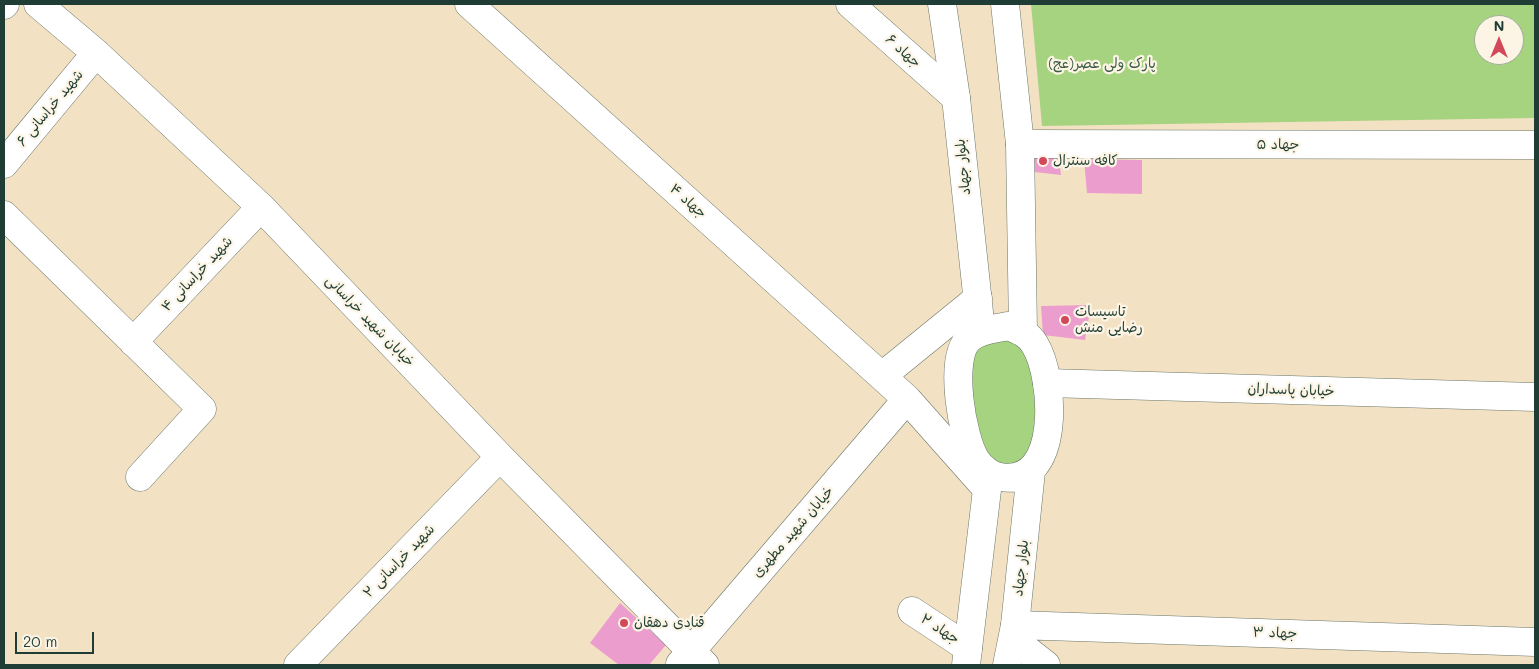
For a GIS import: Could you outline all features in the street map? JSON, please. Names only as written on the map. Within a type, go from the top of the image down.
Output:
[{"type":"street","name":"خیابان شهید خراسانی","points":[[38,4],[96,53],[261,206],[692,660]]},
{"type":"street","name":"جهاد ۴","points":[[469,4],[882,376],[989,482]]},
{"type":"street","name":"جهاد ۶","points":[[850,4],[956,98]]},
{"type":"street","name":"بلوار جهاد","points":[[942,4],[956,98],[981,331]]},
{"type":"street","points":[[1005,4],[1020,144],[1023,331]]},
{"type":"street","name":"شهید خراسانی ۶","points":[[4,164],[96,53]]},
{"type":"street","name":"جهاد ۵","points":[[1020,144],[1535,145]]},
{"type":"street","name":"شهید خراسانی ۴","points":[[133,342],[261,206]]},
{"type":"street","points":[[4,216],[202,410],[140,477]]},
{"type":"street","points":[[882,376],[978,298]]},
{"type":"street","points":[[967,656],[989,482],[976,460],[966,432],[959,398],[958,365],[961,352],[968,340],[981,331],[1008,326],[1023,331],[1035,344],[1042,360],[1047,383],[1049,421],[1040,460],[1031,471],[1023,476],[1001,477],[989,482]]},
{"type":"street","name":"خیابان پاسداران","points":[[1047,383],[1535,398]]},
{"type":"street","name":"خیابان شهید مطهری","points":[[692,660],[907,399]]},
{"type":"street","name":"شهید خراسانی ۲","points":[[298,665],[500,457]]},
{"type":"street","name":"بلوار جهاد","points":[[1007,665],[1014,632],[1031,471]]},
{"type":"street","name":"جهاد ۲","points":[[912,611],[967,656]]},
{"type":"street","points":[[1014,632],[1046,665]]},
{"type":"street","name":"جهاد ۳","points":[[1014,632],[1535,642]]},
{"type":"green space","name":"پارک ولی عصر(عج)","points":[[1031,4],[1535,4],[1535,118],[1042,126]]},
{"type":"green space","points":[[1008,329],[1039,360],[1036,459],[1001,474],[969,430],[970,341]]},
{"type":"building","name":"کافه سنترال","points":[[1026,150],[1058,152],[1061,175],[1026,171]]},
{"type":"building","points":[[1084,159],[1142,160],[1142,194],[1087,193]]},
{"type":"building","name":"تاسیسات رضایی منش","points":[[1091,305],[1085,340],[1043,335],[1041,306]]},
{"type":"building","name":"قنادی دهقان","points":[[620,603],[666,645],[649,665],[619,665],[590,643]]},
{"type":"place","name":"کافه سنترال","points":[[1043,161]]},
{"type":"place","name":"تاسیسات رضایی منش","points":[[1065,320]]},
{"type":"place","name":"قنادی دهقان","points":[[624,623]]}]
